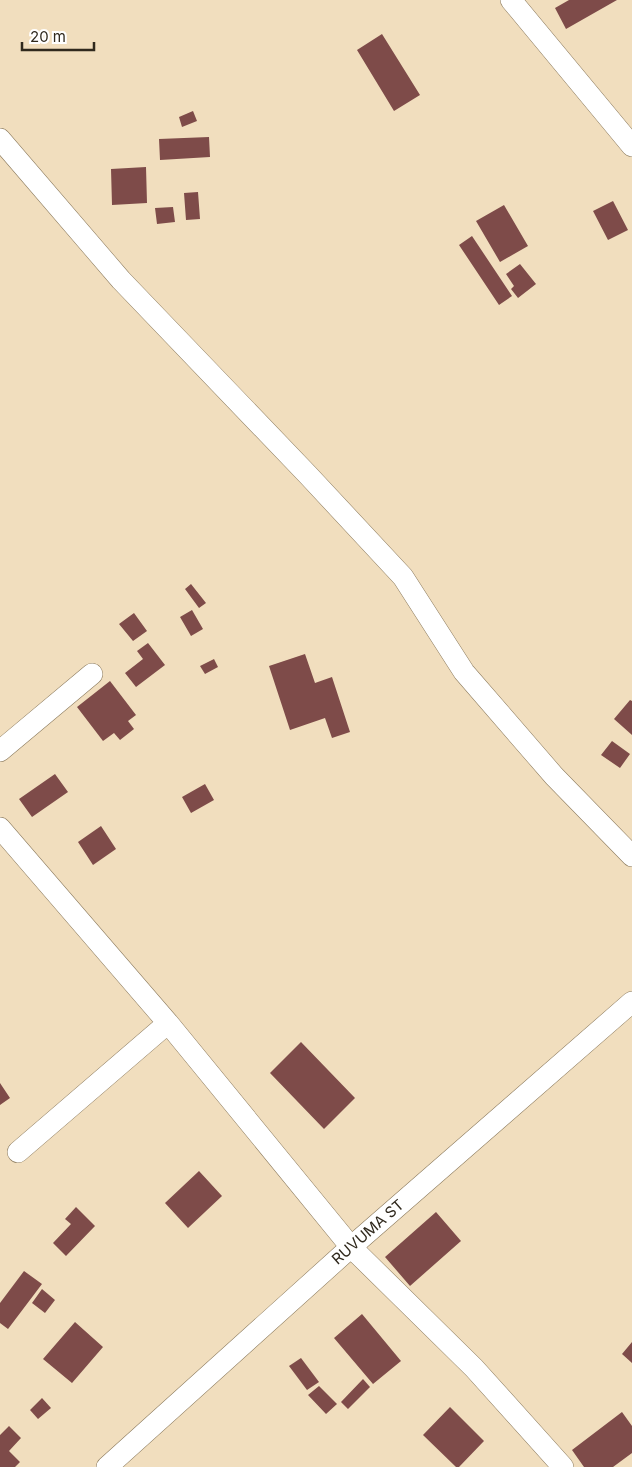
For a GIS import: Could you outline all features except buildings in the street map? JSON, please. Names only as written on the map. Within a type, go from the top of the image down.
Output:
[{"type":"street","points":[[511,0],[632,146]]},
{"type":"street","points":[[0,138],[121,280],[302,468],[403,577],[464,672],[554,776],[632,856]]},
{"type":"street","points":[[0,751],[92,674]]},
{"type":"street","points":[[0,828],[168,1023],[351,1247],[474,1368],[563,1467]]},
{"type":"street","name":"RUVUMA ST","points":[[107,1467],[351,1247],[632,1002]]},
{"type":"street","points":[[18,1152],[168,1023]]}]
